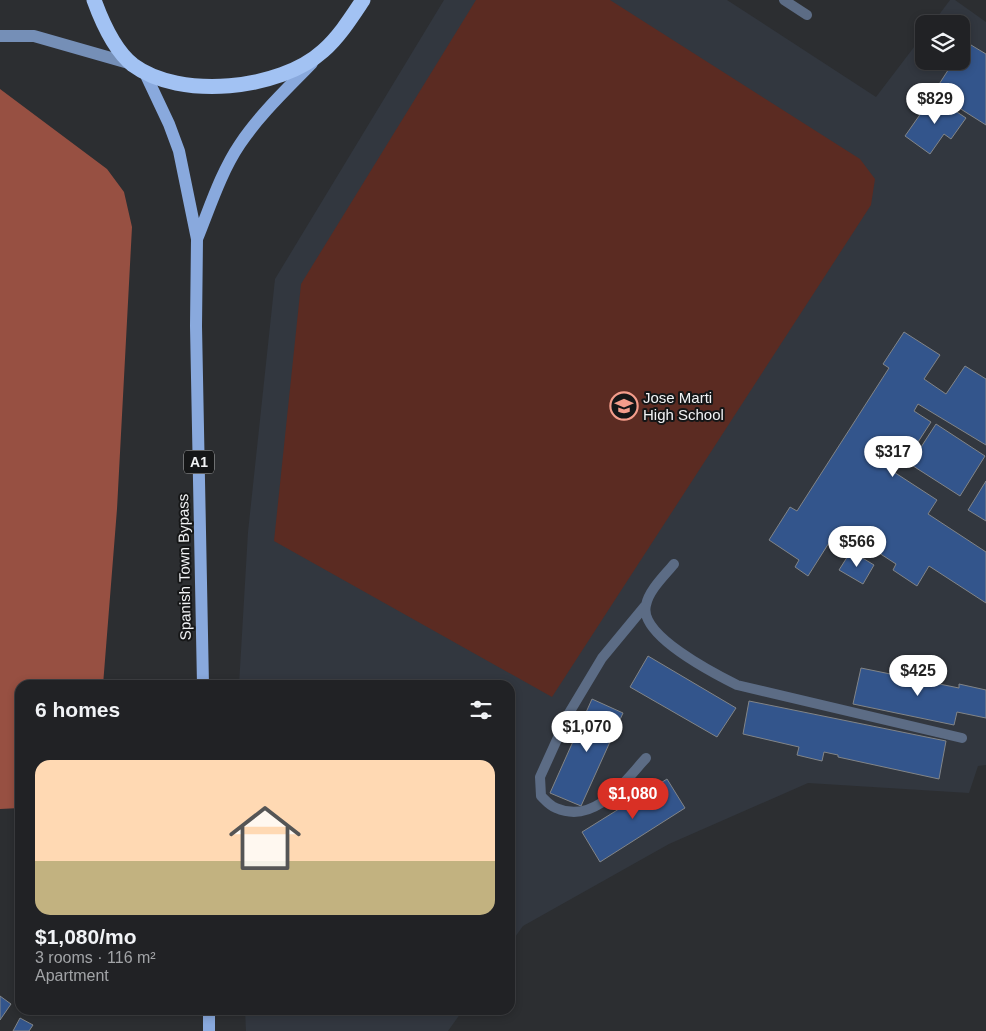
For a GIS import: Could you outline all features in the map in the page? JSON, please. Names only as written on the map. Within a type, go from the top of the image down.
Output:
[{"type":"highway","name":"A1","points":[[94,0],[116,46],[138,68],[166,80],[212,87],[266,80],[291,71],[322,52],[340,32],[363,0]]},
{"type":"main road","points":[[0,36],[34,36],[138,68]]},
{"type":"main road","name":"Spanish Town Bypass","points":[[197,239],[228,166],[240,144],[260,117],[322,52]]},
{"type":"main road","name":"Spanish Town Bypass","points":[[138,68],[169,124],[179,151],[197,239],[196,326],[203,680]]},
{"type":"main road","points":[[209,1015],[209,1031]]},
{"type":"lane","points":[[784,0],[807,16]]},
{"type":"lane","points":[[646,758],[605,801],[580,813],[555,808],[541,796],[540,777],[569,713],[602,658],[645,606],[652,592],[674,564]]},
{"type":"lane","points":[[645,606],[647,620],[669,644],[709,671],[737,685],[962,738]]},
{"type":"shaded area","name":"Jose Marti High School","points":[[444,0],[727,0],[876,97],[915,46],[915,70],[970,70],[970,15],[939,15],[950,0],[955,0],[986,22],[986,765],[978,766],[969,793],[808,783],[669,844],[523,926],[515,937],[515,680],[239,680],[248,532],[275,279]]},
{"type":"shaded area","points":[[476,0],[610,0],[860,159],[875,179],[871,205],[552,697],[274,541],[301,284]]},
{"type":"shaded area","points":[[0,89],[107,169],[124,192],[132,227],[117,509],[103,680],[15,680],[15,808],[0,809]]},
{"type":"shaded area","points":[[245,1015],[459,1015],[448,1031],[246,1031]]},
{"type":"building","points":[[970,44],[986,54],[986,125],[934,92],[948,70],[970,70]]},
{"type":"building","points":[[933,96],[966,118],[951,139],[944,134],[930,154],[905,136]]},
{"type":"building","points":[[904,332],[940,355],[924,379],[946,394],[965,366],[986,379],[986,445],[918,404],[914,411],[931,422],[907,459],[890,448],[880,463],[937,500],[928,514],[986,552],[986,603],[929,566],[917,586],[893,570],[896,564],[839,527],[808,576],[795,567],[799,560],[769,540],[790,507],[797,511],[889,368],[883,364]]},
{"type":"building","points":[[936,424],[985,456],[960,496],[910,464]]},
{"type":"building","points":[[986,481],[986,521],[968,510]]},
{"type":"building","points":[[851,551],[874,565],[863,584],[839,570]]},
{"type":"building","points":[[648,656],[736,708],[717,737],[630,687]]},
{"type":"building","points":[[861,668],[959,688],[959,684],[986,690],[986,718],[957,712],[954,725],[853,704]]},
{"type":"building","points":[[592,699],[623,713],[581,806],[550,793]]},
{"type":"building","points":[[749,701],[946,741],[939,779],[838,757],[838,755],[824,752],[822,761],[797,755],[799,747],[743,734]]},
{"type":"building","points":[[667,779],[685,808],[600,862],[582,832]]},
{"type":"building","points":[[0,996],[11,1004],[0,1020]]},
{"type":"building","points":[[20,1018],[33,1025],[29,1031],[13,1031]]},
{"type":"place","name":"Jose Marti High School","points":[[624,406]]}]
